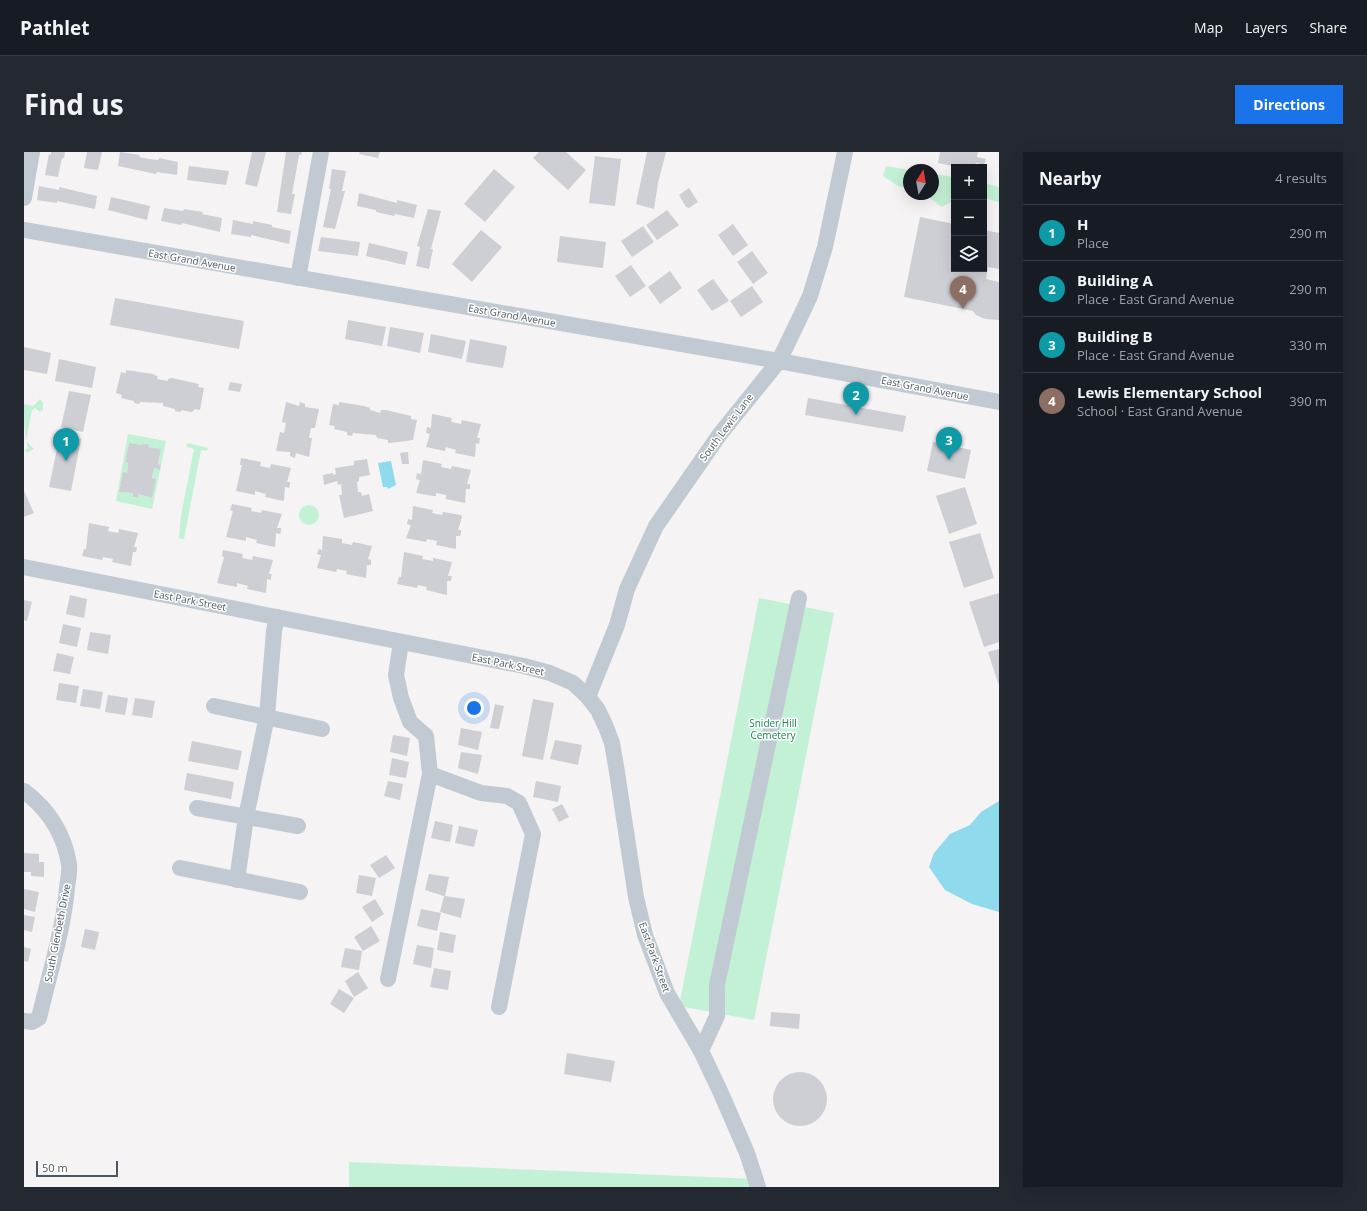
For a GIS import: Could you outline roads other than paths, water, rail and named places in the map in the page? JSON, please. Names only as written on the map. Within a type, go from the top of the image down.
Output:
[{"type":"street","points":[[24,198],[32,152]]},
{"type":"street","points":[[298,278],[321,152]]},
{"type":"street","name":"South Lewis Lane","points":[[588,697],[617,625],[627,589],[656,526],[720,434],[779,361],[810,296],[825,247],[845,152]]},
{"type":"street","name":"East Grand Avenue","points":[[24,230],[779,361],[999,402]]},
{"type":"street","name":"East Park Street","points":[[24,567],[524,666],[550,673],[573,683],[588,697],[598,710],[612,743],[636,898],[645,935],[667,993],[701,1051],[747,1153],[758,1187]]},
{"type":"street","points":[[701,1051],[717,1016],[719,977],[799,598]]},
{"type":"street","points":[[237,880],[246,817],[267,716],[274,631],[277,617]]},
{"type":"street","points":[[388,979],[430,774],[426,736],[410,722],[401,698],[396,675],[400,642]]},
{"type":"street","points":[[214,706],[267,716],[322,729]]},
{"type":"street","points":[[430,774],[481,793],[507,796],[519,803],[533,834],[499,1007]]},
{"type":"street","name":"South Glenbeth Drive","points":[[24,791],[44,809],[59,831],[65,845],[69,866],[66,899],[59,937],[32,1020]]},
{"type":"street","points":[[197,808],[298,826]]},
{"type":"street","points":[[180,868],[300,892]]},
{"type":"water","points":[[391,461],[396,485],[388,489],[387,487],[383,487],[378,463]]},
{"type":"water","points":[[999,801],[999,912],[972,904],[945,890],[929,867],[934,853],[950,834],[970,825],[981,812]]},
{"type":"place","name":"Lewis Elementary School","points":[[963,309]]},
{"type":"place","name":"Building A","points":[[856,415]]},
{"type":"place","name":"Building B","points":[[949,460]]},
{"type":"place","name":"H","points":[[66,461]]},
{"type":"park label","name":"Snider Hill Cemetery","points":[[773,728]]}]
